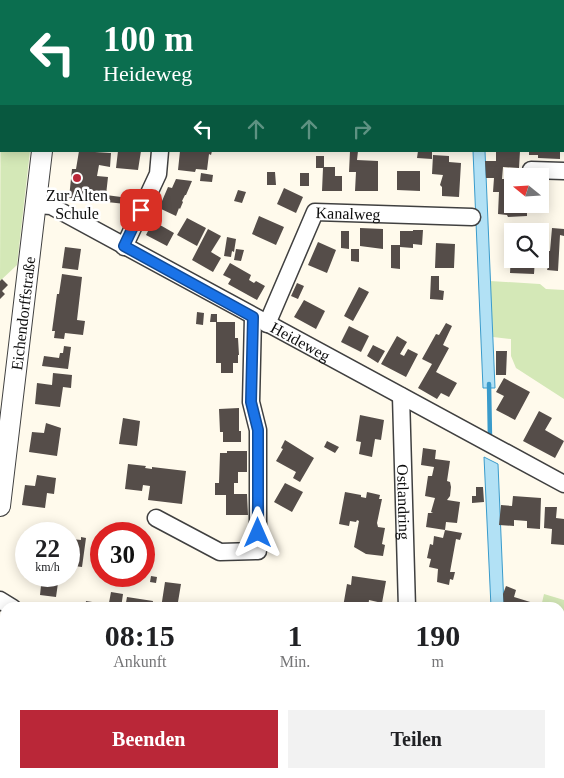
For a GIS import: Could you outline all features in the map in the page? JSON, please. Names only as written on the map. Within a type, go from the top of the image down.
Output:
[{"type":"street","name":"Eichendorffstraße","points":[[0,506],[42,152]]},
{"type":"street","points":[[124,246],[158,174],[160,152]]},
{"type":"street","points":[[549,171],[564,171]]},
{"type":"street","name":"Heideweg","points":[[36,205],[51,206],[564,484]]},
{"type":"street","name":"Kanalweg","points":[[260,320],[315,212],[472,217]]},
{"type":"street","points":[[156,518],[220,552],[258,551],[258,430],[251,402],[260,320]]},
{"type":"street","name":"Ostlandring","points":[[401,396],[407,602]]},
{"type":"green space","points":[[0,152],[30,152],[17,265],[0,281]]},
{"type":"green space","points":[[490,281],[540,284],[546,289],[564,290],[564,399],[516,368],[511,356],[511,339],[493,337]]},
{"type":"green space","points":[[544,594],[564,600],[564,602],[542,602]]},
{"type":"water","points":[[473,152],[485,152],[495,388],[483,388]]},
{"type":"water","points":[[484,457],[498,464],[504,602],[491,602]]},
{"type":"building","points":[[79,152],[111,153],[110,167],[99,165],[97,176],[108,177],[106,195],[136,199],[135,205],[69,198],[72,169],[76,169]]},
{"type":"building","points":[[118,152],[141,152],[138,170],[116,168]]},
{"type":"building","points":[[180,152],[212,152],[211,155],[209,154],[207,170],[196,169],[195,172],[178,170]]},
{"type":"building","points":[[350,152],[358,152],[357,160],[378,161],[378,191],[355,191],[356,172],[349,172]]},
{"type":"building","points":[[418,152],[432,152],[432,159],[417,158]]},
{"type":"building","points":[[496,152],[520,152],[519,168],[503,167],[504,213],[527,213],[527,216],[508,217],[507,215],[498,214],[499,192],[493,192],[494,178],[486,178],[485,161],[496,161]]},
{"type":"building","points":[[529,152],[560,152],[560,159],[538,158],[538,155],[529,155]]},
{"type":"building","points":[[433,155],[449,156],[449,162],[461,163],[459,197],[442,196],[442,187],[440,185],[443,175],[432,174]]},
{"type":"building","points":[[316,156],[324,156],[324,167],[335,167],[335,176],[342,176],[342,191],[322,191],[323,168],[316,168]]},
{"type":"building","points":[[397,171],[420,171],[420,191],[397,190]]},
{"type":"building","points":[[267,172],[275,172],[276,185],[267,185]]},
{"type":"building","points":[[201,173],[213,175],[212,182],[200,181]]},
{"type":"building","points":[[300,173],[309,173],[309,186],[300,186]]},
{"type":"building","points":[[176,179],[192,181],[176,216],[159,208],[168,187],[172,188]]},
{"type":"building","points":[[284,188],[303,197],[296,213],[277,204]]},
{"type":"building","points":[[238,190],[246,192],[242,203],[234,201]]},
{"type":"building","points":[[259,216],[284,227],[276,245],[252,234]]},
{"type":"building","points":[[187,218],[206,228],[197,246],[177,235]]},
{"type":"building","points":[[153,221],[174,233],[167,246],[146,235]]},
{"type":"building","points":[[360,228],[383,229],[383,249],[360,246]]},
{"type":"building","points":[[552,228],[564,229],[564,236],[560,235],[558,271],[547,270],[549,268]]},
{"type":"building","points":[[208,229],[221,236],[211,252],[221,258],[213,272],[192,260]]},
{"type":"building","points":[[423,230],[422,245],[413,244],[413,248],[400,247],[400,269],[391,268],[391,245],[400,245],[400,231]]},
{"type":"building","points":[[341,231],[349,231],[349,249],[341,248]]},
{"type":"building","points":[[227,237],[236,239],[234,252],[232,251],[231,257],[224,256]]},
{"type":"building","points":[[318,242],[336,250],[327,273],[308,265]]},
{"type":"building","points":[[436,243],[455,244],[454,268],[435,268]]},
{"type":"building","points":[[65,247],[81,249],[78,270],[62,268]]},
{"type":"building","points":[[236,249],[244,250],[241,261],[234,260]]},
{"type":"building","points":[[351,249],[359,249],[359,262],[351,261]]},
{"type":"building","points":[[230,263],[251,275],[249,280],[254,283],[256,281],[265,286],[257,300],[228,284],[231,279],[223,275]]},
{"type":"building","points":[[510,268],[534,268],[534,274],[510,273]]},
{"type":"building","points":[[62,274],[82,277],[77,320],[85,321],[83,335],[65,333],[64,339],[54,338],[55,331],[52,331]]},
{"type":"building","points":[[431,276],[439,276],[439,290],[444,291],[443,300],[430,299]]},
{"type":"building","points":[[2,279],[8,285],[2,291],[5,294],[0,299],[0,281]]},
{"type":"building","points":[[297,283],[304,286],[298,299],[291,296]]},
{"type":"building","points":[[359,287],[369,292],[353,321],[344,316]]},
{"type":"building","points":[[304,300],[325,311],[316,329],[294,317]]},
{"type":"building","points":[[197,312],[204,313],[203,325],[196,324]]},
{"type":"building","points":[[211,314],[217,314],[217,322],[235,322],[235,338],[238,338],[239,355],[238,363],[233,363],[233,373],[221,373],[221,363],[216,363],[216,322],[210,322]]},
{"type":"building","points":[[446,323],[452,326],[443,345],[449,348],[436,372],[457,383],[449,397],[441,393],[437,399],[418,388],[432,364],[422,359],[436,334],[439,335]]},
{"type":"building","points":[[349,326],[369,336],[361,352],[341,342]]},
{"type":"building","points":[[397,336],[407,342],[400,354],[404,356],[408,349],[418,354],[406,377],[381,364]]},
{"type":"building","points":[[373,345],[385,351],[378,363],[367,356]]},
{"type":"building","points":[[64,346],[71,347],[68,369],[42,366],[44,356],[59,358],[60,353],[63,353]]},
{"type":"building","points":[[496,351],[507,351],[506,375],[496,375]]},
{"type":"building","points":[[53,373],[72,375],[71,388],[63,387],[60,407],[35,404],[37,383],[52,385]]},
{"type":"building","points":[[504,378],[530,392],[515,420],[496,410],[504,396],[496,392]]},
{"type":"building","points":[[239,408],[241,442],[223,442],[223,432],[220,432],[219,409]]},
{"type":"building","points":[[539,411],[552,418],[545,430],[564,441],[555,458],[523,441]]},
{"type":"building","points":[[360,415],[384,420],[381,440],[375,439],[372,457],[359,454],[361,442],[356,441]]},
{"type":"building","points":[[123,418],[140,421],[137,446],[119,444]]},
{"type":"building","points":[[46,423],[61,428],[57,456],[29,452],[32,432],[44,433]]},
{"type":"building","points":[[285,440],[314,458],[300,482],[293,478],[296,472],[276,461],[283,449],[281,448]]},
{"type":"building","points":[[327,441],[339,447],[335,453],[324,447]]},
{"type":"building","points":[[423,448],[436,450],[435,459],[450,461],[447,481],[450,482],[451,487],[450,496],[447,500],[460,502],[457,523],[446,522],[445,530],[426,527],[428,513],[433,513],[431,512],[435,498],[425,496],[428,476],[432,476],[434,467],[421,465]]},
{"type":"building","points":[[227,451],[247,451],[247,472],[238,472],[238,483],[234,483],[234,494],[247,494],[248,515],[226,515],[226,495],[215,495],[215,483],[219,483],[220,453],[227,453]]},
{"type":"building","points":[[128,464],[146,466],[145,468],[152,469],[152,467],[186,471],[182,504],[148,500],[150,486],[143,485],[142,491],[125,489]]},
{"type":"building","points":[[37,475],[56,478],[54,494],[47,493],[45,508],[22,505],[25,485],[35,486]]},
{"type":"building","points":[[285,483],[303,492],[292,512],[274,502]]},
{"type":"building","points":[[476,487],[483,487],[484,502],[472,503],[472,496],[476,496]]},
{"type":"building","points":[[345,492],[361,495],[361,497],[366,498],[367,492],[380,495],[379,499],[382,499],[377,523],[378,527],[385,528],[382,544],[385,545],[383,556],[366,554],[354,547],[359,521],[350,521],[349,526],[339,524]]},
{"type":"building","points":[[513,496],[541,498],[540,529],[527,528],[527,521],[514,520],[514,526],[499,525],[501,505],[512,506]]},
{"type":"building","points":[[545,507],[557,507],[556,518],[564,519],[564,545],[551,544],[552,529],[544,528]]},
{"type":"building","points":[[445,530],[462,533],[460,540],[456,539],[450,572],[455,572],[453,580],[450,579],[449,585],[437,582],[438,569],[429,567],[431,559],[427,558],[430,544],[433,545],[434,536],[443,538]]},
{"type":"building","points":[[81,537],[86,538],[82,567],[80,567]]},
{"type":"building","points":[[352,576],[386,581],[382,602],[369,600],[369,602],[344,602],[347,584],[351,585]]},
{"type":"building","points":[[165,582],[181,584],[178,602],[162,602]]},
{"type":"building","points":[[506,586],[516,590],[514,597],[530,602],[504,602],[503,594]]},
{"type":"building","points":[[41,587],[57,587],[56,597],[40,595]]},
{"type":"building","points":[[111,592],[123,594],[122,602],[109,602]]},
{"type":"building","points":[[127,597],[153,601],[153,602],[126,602]]},
{"type":"waterway","points":[[489,384],[490,439]]},
{"type":"place","name":"Zur Alten Schule","points":[[77,178]]},
{"type":"route","points":[[141,210],[124,246],[253,317],[251,402],[258,430],[258,533]]}]
